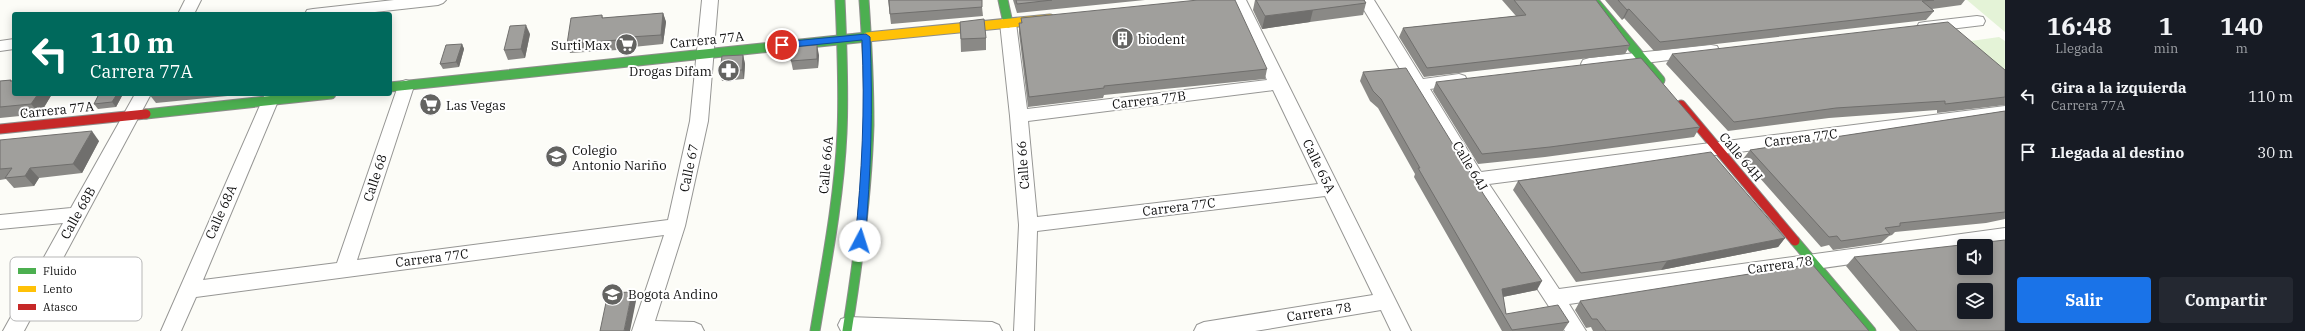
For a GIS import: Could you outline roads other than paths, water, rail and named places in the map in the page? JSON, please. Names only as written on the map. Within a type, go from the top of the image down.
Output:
[{"type":"street","points":[[187,12],[193,0]]},
{"type":"street","points":[[307,12],[312,0]]},
{"type":"street","points":[[331,12],[438,0]]},
{"type":"street","name":"Calle 67","points":[[642,330],[676,226],[699,121],[710,0]]},
{"type":"street","name":"Calle 66A","points":[[815,331],[827,262],[841,152],[843,96],[840,0]]},
{"type":"street","points":[[864,0],[868,92],[867,164],[860,241],[847,328],[992,331]]},
{"type":"street","name":"Calle 66","points":[[1003,0],[1008,23],[1019,116],[1028,225],[1024,331]]},
{"type":"street","name":"Calle 65A","points":[[1238,0],[1401,331]]},
{"type":"street","name":"Calle 64J","points":[[1366,0],[1478,179],[1576,331]]},
{"type":"street","points":[[1592,0],[1666,88]]},
{"type":"street","name":"Carrera 77A","points":[[398,86],[704,53],[1063,18]]},
{"type":"street","points":[[1906,29],[1977,21]]},
{"type":"street","points":[[0,46],[12,44]]},
{"type":"street","points":[[1570,66],[1724,49]]},
{"type":"street","points":[[1420,85],[1475,78]]},
{"type":"street","name":"Carrera 77B","points":[[1019,116],[1279,84]]},
{"type":"street","name":"Calle 68","points":[[344,270],[398,86]]},
{"type":"street","name":"Calle 68B","points":[[54,257],[142,96]]},
{"type":"street","name":"Carrera 77A","points":[[0,129],[131,116],[271,97],[291,96]]},
{"type":"street","name":"Calle 68A","points":[[171,331],[271,97]]},
{"type":"street","name":"Calle 64H","points":[[1677,100],[1870,331]]},
{"type":"street","name":"Carrera 77C","points":[[1478,179],[2005,112]]},
{"type":"street","name":"Carrera 77C","points":[[1028,225],[1330,189]]},
{"type":"street","points":[[0,222],[78,214]]},
{"type":"street","name":"Carrera 77C","points":[[188,290],[676,226]]},
{"type":"street","name":"Carrera 78","points":[[1556,298],[1811,260],[2005,235]]},
{"type":"street","name":"Carrera 78","points":[[1204,331],[1387,301]]},
{"type":"street","name":"Calle 68B","points":[[13,331],[19,321]]},
{"type":"street","points":[[642,330],[694,331]]},
{"type":"place","name":"biodent","points":[[1122,39]]},
{"type":"place","name":"Surti Max","points":[[626,45]]},
{"type":"place","name":"Drogas Difam","points":[[728,71]]},
{"type":"place","name":"Las Vegas","points":[[431,105]]},
{"type":"place","name":"Colegio Antonio Nariño","points":[[557,157]]},
{"type":"place","name":"Bogota Andino","points":[[613,294]]}]
